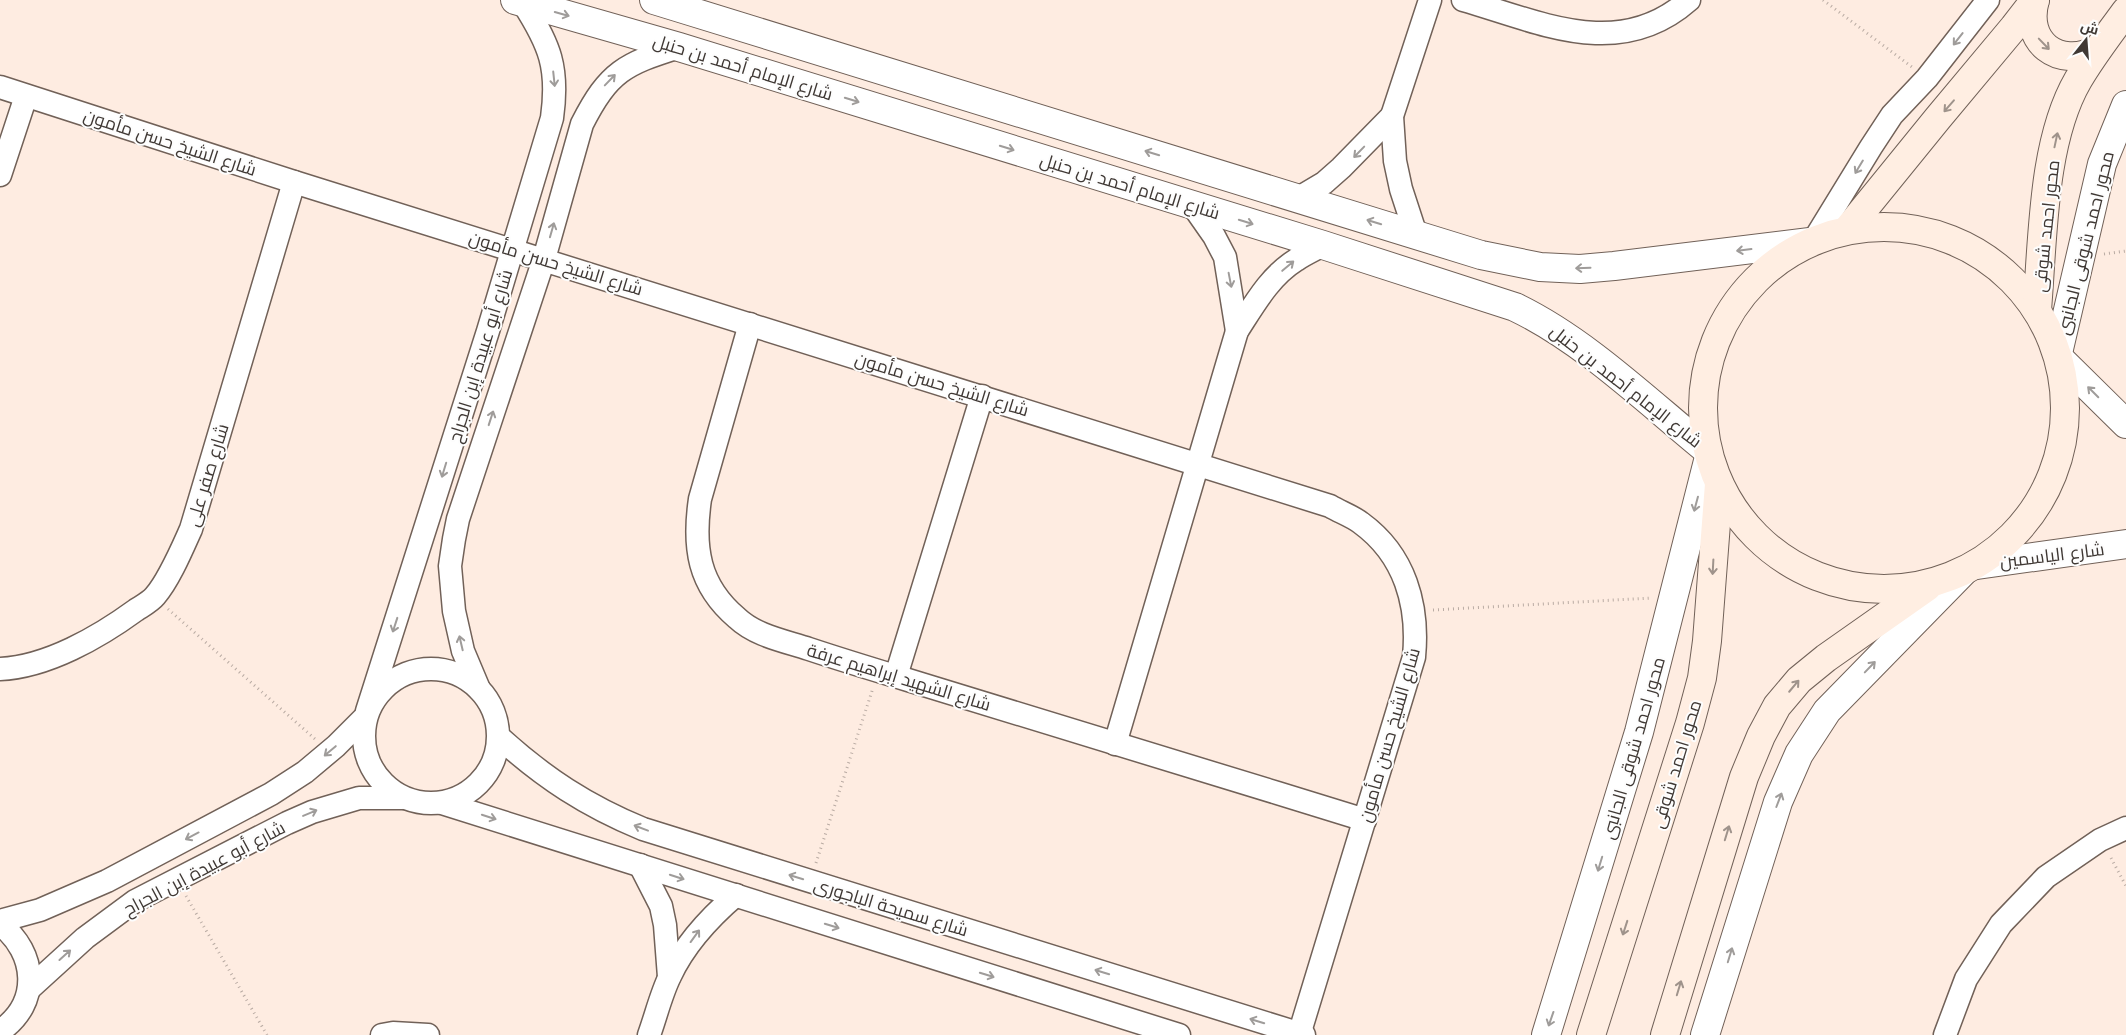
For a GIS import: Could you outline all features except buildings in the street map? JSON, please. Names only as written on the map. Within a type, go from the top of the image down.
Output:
[{"type":"main road","points":[[2035,0],[2032,11],[2032,23],[2042,44],[2052,52],[2074,58],[2086,56],[2097,50]]},
{"type":"main road","points":[[1847,230],[2035,0]]},
{"type":"main road","name":"محور احمد شوقى","points":[[2037,310],[2047,184],[2060,119],[2077,81],[2097,50],[2126,12]]},
{"type":"main road","points":[[1665,1035],[1744,777],[1761,736],[1777,706],[1799,680],[1826,658],[1932,584],[1970,568],[2011,538],[2028,520],[2047,491],[2059,460],[2066,426],[2066,392],[2059,356],[2049,331],[2037,310],[2010,276],[1974,251],[1934,234],[1891,226],[1847,230],[1812,241],[1778,260],[1751,283],[1729,312],[1714,344],[1704,378],[1702,414],[1708,453],[1718,484],[1741,520],[1771,550],[1807,572],[1847,586],[1856,587],[1890,590],[1932,584]]},
{"type":"main road","name":"محور احمد شوقى","points":[[1591,1035],[1690,723],[1702,678],[1712,603],[1718,484]]},
{"type":"street","points":[[654,0],[682,5],[1297,199],[1481,255],[1540,267],[1580,269],[1812,241],[1892,115],[1927,78],[1988,0]]},
{"type":"street","points":[[1416,235],[1401,189],[1395,161],[1392,116],[1430,0]]},
{"type":"street","points":[[1463,0],[1564,29],[1595,35],[1623,33],[1652,25],[1677,11],[1690,0]]},
{"type":"street","name":"شارع الإمام أحمد بن حنبل","points":[[519,1],[679,47],[1323,245],[1515,307],[1543,320],[1570,338],[1708,453]]},
{"type":"street","name":"شارع أبو عبيدة إبن الجراح","points":[[0,922],[40,910],[107,881],[271,794],[305,772],[329,752],[366,714],[513,249],[552,118],[556,92],[552,59],[540,29],[519,1]]},
{"type":"street","name":"شارع أبو عبيدة إبن الجراح","points":[[479,689],[463,651],[454,611],[450,566],[461,510],[544,259],[582,124],[592,104],[619,71],[640,59],[679,47]]},
{"type":"street","name":"شارع الشيخ حسن مأمون","points":[[0,87],[294,182],[1330,506],[1361,523],[1386,548],[1405,577],[1414,611],[1416,634],[1414,657],[1300,1035]]},
{"type":"street","points":[[0,175],[26,96]]},
{"type":"street","name":"محور احمد شوقى الجانبى","points":[[2059,356],[2102,164],[2126,105]]},
{"type":"street","points":[[1297,199],[1324,183],[1342,168],[1392,116]]},
{"type":"street","points":[[1182,162],[1182,202],[1214,236],[1225,257],[1237,331]]},
{"type":"street","name":"شارع صفر على","points":[[0,669],[54,656],[93,638],[154,597],[178,558],[191,529],[294,182]]},
{"type":"street","points":[[1115,744],[1237,331],[1262,292],[1277,276],[1295,260],[1323,245]]},
{"type":"street","name":"شارع الشهيد إبراهيم عرفة","points":[[750,324],[700,499],[696,527],[698,554],[708,581],[720,601],[738,620],[763,634],[887,674],[1365,820]]},
{"type":"street","points":[[2059,356],[2126,424]]},
{"type":"street","points":[[887,674],[982,396]]},
{"type":"street","name":"محور احمد شوقى الجانبى","points":[[1546,1035],[1640,732],[1708,453]]},
{"type":"street","name":"شارع الياسمين","points":[[1970,568],[2126,544]]},
{"type":"street","points":[[1705,1035],[1778,802],[1799,754],[1827,711],[1970,568]]},
{"type":"street","points":[[431,668],[457,673],[479,689],[490,703],[497,720],[499,737],[494,760],[482,780],[464,795],[442,803],[429,804],[402,798],[383,784],[369,764],[362,741],[366,714],[382,688],[404,673],[431,668]]},
{"type":"street","name":"شارع سميحة الباجورى","points":[[499,737],[552,782],[611,816],[643,829],[1300,1035]]},
{"type":"street","name":"شارع أبو عبيدة إبن الجراح","points":[[13,1035],[26,998],[79,943],[109,919],[135,902],[312,812],[359,798],[402,798]]},
{"type":"street","name":"شارع سميحة الباجورى","points":[[442,803],[1178,1035]]},
{"type":"street","points":[[1945,1035],[1966,979],[2001,924],[2046,877],[2100,840],[2126,828]]},
{"type":"street","points":[[640,865],[661,906],[665,925],[669,977]]},
{"type":"street","points":[[649,1035],[669,977],[700,930],[716,912],[736,895]]},
{"type":"street","points":[[0,922],[13,934],[24,950],[29,969],[26,998],[10,1024],[0,1032]]},
{"type":"street","points":[[382,1035],[393,1033],[428,1035]]},
{"type":"path","points":[[1822,0],[1927,78]]},
{"type":"path","points":[[154,597],[329,752]]},
{"type":"path","points":[[1414,611],[1672,597]]},
{"type":"path","points":[[811,882],[887,674]]},
{"type":"path","points":[[2100,840],[2126,886]]},
{"type":"path","points":[[177,880],[267,1035]]}]
